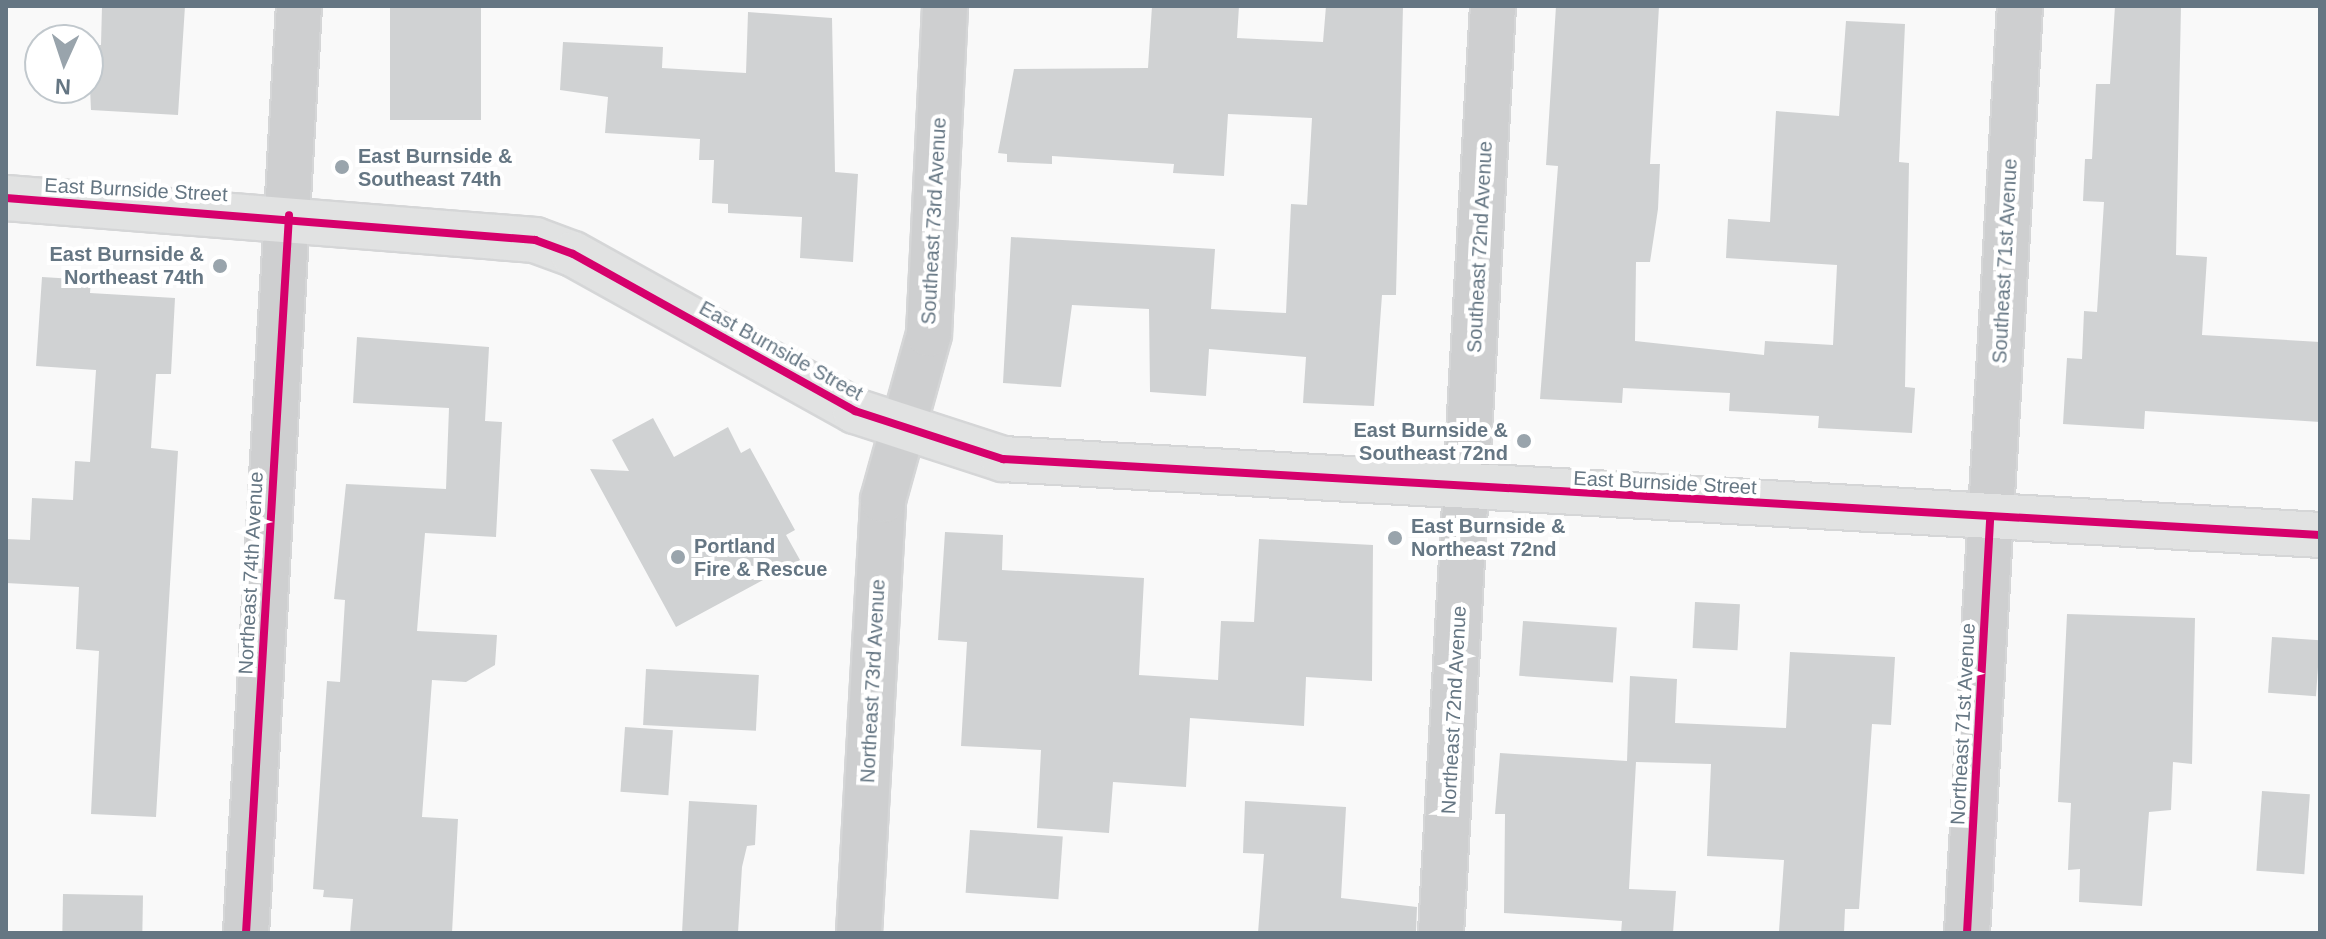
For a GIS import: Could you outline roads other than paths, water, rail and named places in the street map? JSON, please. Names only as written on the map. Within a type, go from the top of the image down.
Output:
[{"type":"street","name":"Northeast 74th Avenue","points":[[246,933],[299,6]]},
{"type":"street","name":"Southeast 73rd Avenue","points":[[903,431],[929,334],[945,6]]},
{"type":"street","name":"Southeast 72nd Avenue","points":[[1466,488],[1493,6]]},
{"type":"street","name":"Southeast 71st Avenue","points":[[1990,517],[2020,6]]},
{"type":"street","name":"East Burnside Street","points":[[6,198],[289,215],[495,233],[561,249],[903,431],[953,449],[1052,465],[2320,535]]},
{"type":"street","name":"Northeast 73rd Avenue","points":[[859,933],[883,500],[903,431]]},
{"type":"street","name":"Northeast 72nd Avenue","points":[[1441,933],[1466,488]]},
{"type":"street","name":"Northeast 71st Avenue","points":[[1967,933],[1990,517]]},
{"type":"place","name":"East Burnside & Southeast 74th","points":[[342,167]]},
{"type":"place","name":"East Burnside & Northeast 74th","points":[[220,266]]},
{"type":"place","name":"East Burnside & Southeast 72nd","points":[[1524,441]]},
{"type":"place","name":"East Burnside & Northeast 72nd","points":[[1395,538]]},
{"type":"place","name":"Portland Fire & Rescue","points":[[678,557]]}]
